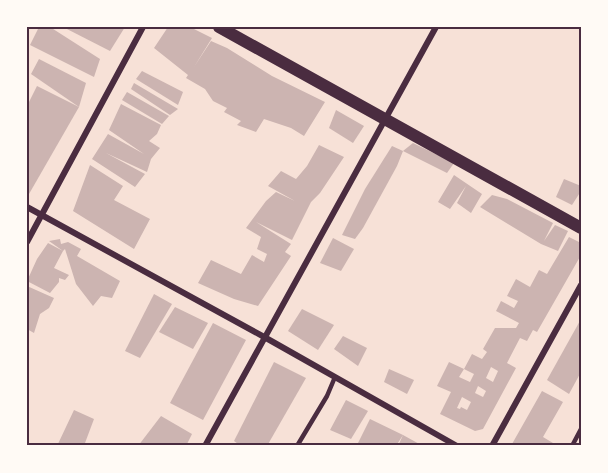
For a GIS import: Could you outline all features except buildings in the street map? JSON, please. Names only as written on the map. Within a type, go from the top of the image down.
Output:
[{"type":"main road","points":[[219,27],[581,228]]},
{"type":"street","points":[[27,242],[143,27]]},
{"type":"street","points":[[205,446],[436,27]]},
{"type":"street","points":[[27,207],[457,446]]},
{"type":"street","points":[[492,446],[581,285]]},
{"type":"lane","points":[[297,446],[327,396],[335,377]]},
{"type":"lane","points":[[572,446],[581,429]]}]
